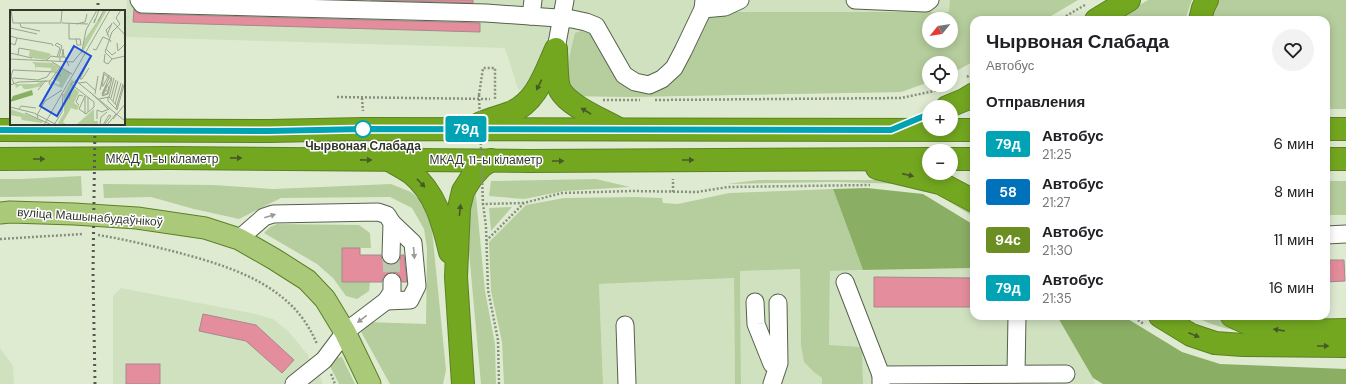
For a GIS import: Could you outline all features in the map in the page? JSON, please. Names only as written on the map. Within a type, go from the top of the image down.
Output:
[{"type":"highway","points":[[1091,12],[1129,0]]},
{"type":"highway","points":[[1201,16],[1207,0]]},
{"type":"highway","points":[[556,49],[559,89],[568,99],[586,111],[620,129]]},
{"type":"highway","points":[[469,129],[523,106],[533,96],[556,49]]},
{"type":"highway","points":[[945,98],[964,100],[968,87]]},
{"type":"highway","points":[[891,130],[922,117]]},
{"type":"highway","points":[[1330,129],[1346,129]]},
{"type":"highway","points":[[0,130],[970,130]]},
{"type":"highway","name":"МКАД, 11-ы кіламетр","points":[[0,159],[169,158],[390,160],[836,160]]},
{"type":"highway","points":[[958,159],[970,159]]},
{"type":"highway","points":[[1330,159],[1346,159]]},
{"type":"highway","points":[[390,160],[411,173],[428,190],[438,209],[444,227],[456,277]]},
{"type":"highway","points":[[463,384],[456,277],[459,208],[463,191],[472,177],[482,166],[491,160]]},
{"type":"highway","points":[[836,160],[922,160]]},
{"type":"highway","points":[[836,160],[940,183],[970,199]]},
{"type":"highway","points":[[1167,320],[1191,335],[1214,343],[1242,345],[1346,346]]},
{"type":"highway","points":[[1240,320],[1253,326],[1290,331],[1332,326]]},
{"type":"main road","name":"вуліца Машынабудаўнікоў","points":[[0,213],[74,214],[137,218],[205,228],[239,239],[307,280],[325,300],[345,332],[370,384]]},
{"type":"street","points":[[139,0],[142,4],[486,6],[532,8],[562,18],[586,22],[596,26],[624,75],[635,82],[649,85],[662,79],[674,68],[704,5],[725,7],[740,0]]},
{"type":"street","points":[[556,49],[565,0]]},
{"type":"street","points":[[855,0],[926,3],[930,0]]},
{"type":"street","points":[[239,239],[264,217],[273,214],[378,212],[386,215],[392,223],[413,243],[417,286],[410,300],[386,301]]},
{"type":"street","points":[[391,255],[392,223]]},
{"type":"street","points":[[1330,235],[1346,234]]},
{"type":"street","points":[[294,384],[324,360],[345,332],[386,301],[392,292],[392,282]]},
{"type":"street","points":[[846,282],[881,379],[1016,374],[1066,374]]},
{"type":"street","points":[[766,302],[756,324],[772,364]]},
{"type":"street","points":[[766,302],[772,364],[772,383]]},
{"type":"street","points":[[766,302],[779,363],[772,383]]},
{"type":"street","points":[[1016,374],[1017,320]]},
{"type":"street","points":[[626,325],[627,384]]},
{"type":"path","points":[[1075,16],[1091,12]]},
{"type":"path","points":[[495,99],[495,68],[483,68],[479,95],[483,204],[486,226],[488,290],[498,340],[499,384]]},
{"type":"path","points":[[337,97],[503,98]]},
{"type":"path","points":[[654,100],[945,98]]},
{"type":"path","points":[[599,100],[646,100]]},
{"type":"path","points":[[483,204],[524,203],[562,193],[698,192],[736,186],[873,185]]},
{"type":"path","points":[[486,241],[524,203]]},
{"type":"path","points":[[0,239],[84,234]]},
{"type":"path","points":[[91,234],[130,240],[202,259],[240,272],[259,282],[293,306],[311,329],[336,384]]},
{"type":"shaded area","points":[[127,0],[1078,0],[1051,16],[970,16],[970,63],[958,70],[958,56],[922,56],[922,84],[901,92],[628,97],[572,96],[518,89],[505,48],[125,37]]},
{"type":"shaded area","points":[[950,0],[1078,0],[1051,16],[970,16],[970,63],[958,70],[958,56],[922,56],[922,84],[901,92],[628,97],[572,96],[566,89],[569,61],[575,33],[581,31],[588,32],[631,87],[650,93],[666,87],[677,74],[709,15],[725,12],[922,12],[922,48],[958,48],[958,12],[949,12]]},
{"type":"shaded area","points":[[1148,0],[1192,0],[1186,16],[1121,16]]},
{"type":"shaded area","points":[[1217,0],[1346,0],[1346,109],[1330,109],[1330,16],[1209,16]]},
{"type":"shaded area","points":[[81,176],[82,196],[0,197],[0,179]]},
{"type":"shaded area","points":[[596,179],[630,187],[564,191],[524,199],[489,196],[491,181]]},
{"type":"shaded area","points":[[758,180],[911,180],[970,208],[970,215],[935,193],[905,184],[834,182],[727,184]]},
{"type":"shaded area","points":[[1330,181],[1346,181],[1346,215],[1330,215]]},
{"type":"shaded area","points":[[103,184],[213,185],[273,189],[391,184],[411,192],[426,205],[431,220],[446,370],[443,384],[390,384],[359,328],[367,322],[426,324],[427,249],[424,229],[412,208],[390,197],[281,198],[239,219],[194,209],[151,197],[104,198]]},
{"type":"shaded area","points":[[475,186],[485,291],[495,344],[496,384],[481,384],[466,219]]},
{"type":"shaded area","points":[[833,189],[863,270],[830,271],[829,345],[862,347],[863,384],[822,384],[822,378],[804,362],[801,345],[800,269],[740,271],[741,384],[735,384],[734,278],[599,284],[603,384],[504,384],[502,342],[491,291],[489,242],[526,205],[564,198],[634,197],[662,198],[663,203],[678,204],[729,193]]},
{"type":"shaded area","points":[[512,207],[491,231],[489,208]]},
{"type":"shaded area","points":[[277,224],[359,225],[370,233],[371,248],[342,248],[370,282],[369,291],[357,299],[346,296],[333,278],[317,264],[264,233],[270,227]]},
{"type":"shaded area","points":[[970,268],[970,320],[1059,320],[1095,384],[863,384],[862,347],[829,346],[830,271]]},
{"type":"shaded area","points":[[800,269],[801,345],[815,373],[822,378],[822,384],[741,384],[740,271]]},
{"type":"shaded area","points":[[734,278],[735,384],[603,384],[599,284]]},
{"type":"shaded area","points":[[121,288],[251,313],[273,319],[288,331],[308,355],[313,368],[319,374],[323,384],[113,384],[113,296]]},
{"type":"shaded area","points":[[1202,320],[1221,320],[1230,325],[1261,334],[1235,330]]},
{"type":"shaded area","points":[[0,348],[13,366],[14,384],[0,384]]},
{"type":"shaded area","points":[[342,357],[355,384],[339,384],[329,364],[335,358]]},
{"type":"green space","points":[[867,188],[923,194],[970,223],[970,268],[863,270],[833,189]]},
{"type":"green space","points":[[1059,320],[1130,320],[1182,352],[1220,364],[1346,369],[1346,384],[1103,384],[1093,378]]},
{"type":"building","points":[[371,0],[473,0],[473,3]]},
{"type":"building","points":[[134,9],[137,13],[142,14],[480,23],[480,32],[133,22]]},
{"type":"building","points":[[342,248],[360,248],[360,255],[381,255],[382,260],[386,264],[390,265],[396,264],[400,260],[401,255],[404,255],[407,282],[402,282],[397,273],[392,272],[383,277],[382,282],[342,282]]},
{"type":"building","points":[[1330,260],[1344,260],[1345,281],[1330,282]]},
{"type":"building","points":[[874,277],[970,278],[970,307],[874,307]]},
{"type":"building","points":[[203,314],[256,325],[294,360],[282,373],[246,341],[199,331]]},
{"type":"building","points":[[126,364],[160,364],[160,384],[126,384]]},
{"type":"tunnel","points":[[391,255],[392,282]]},
{"type":"railway","points":[[98,0],[98,10]]},
{"type":"railway","points":[[95,125],[93,273],[95,384]]},
{"type":"bus line","name":"79д","points":[[0,130],[891,130],[922,117]]},
{"type":"place","name":"Чырвоная Слабада","points":[[363,129]]}]
